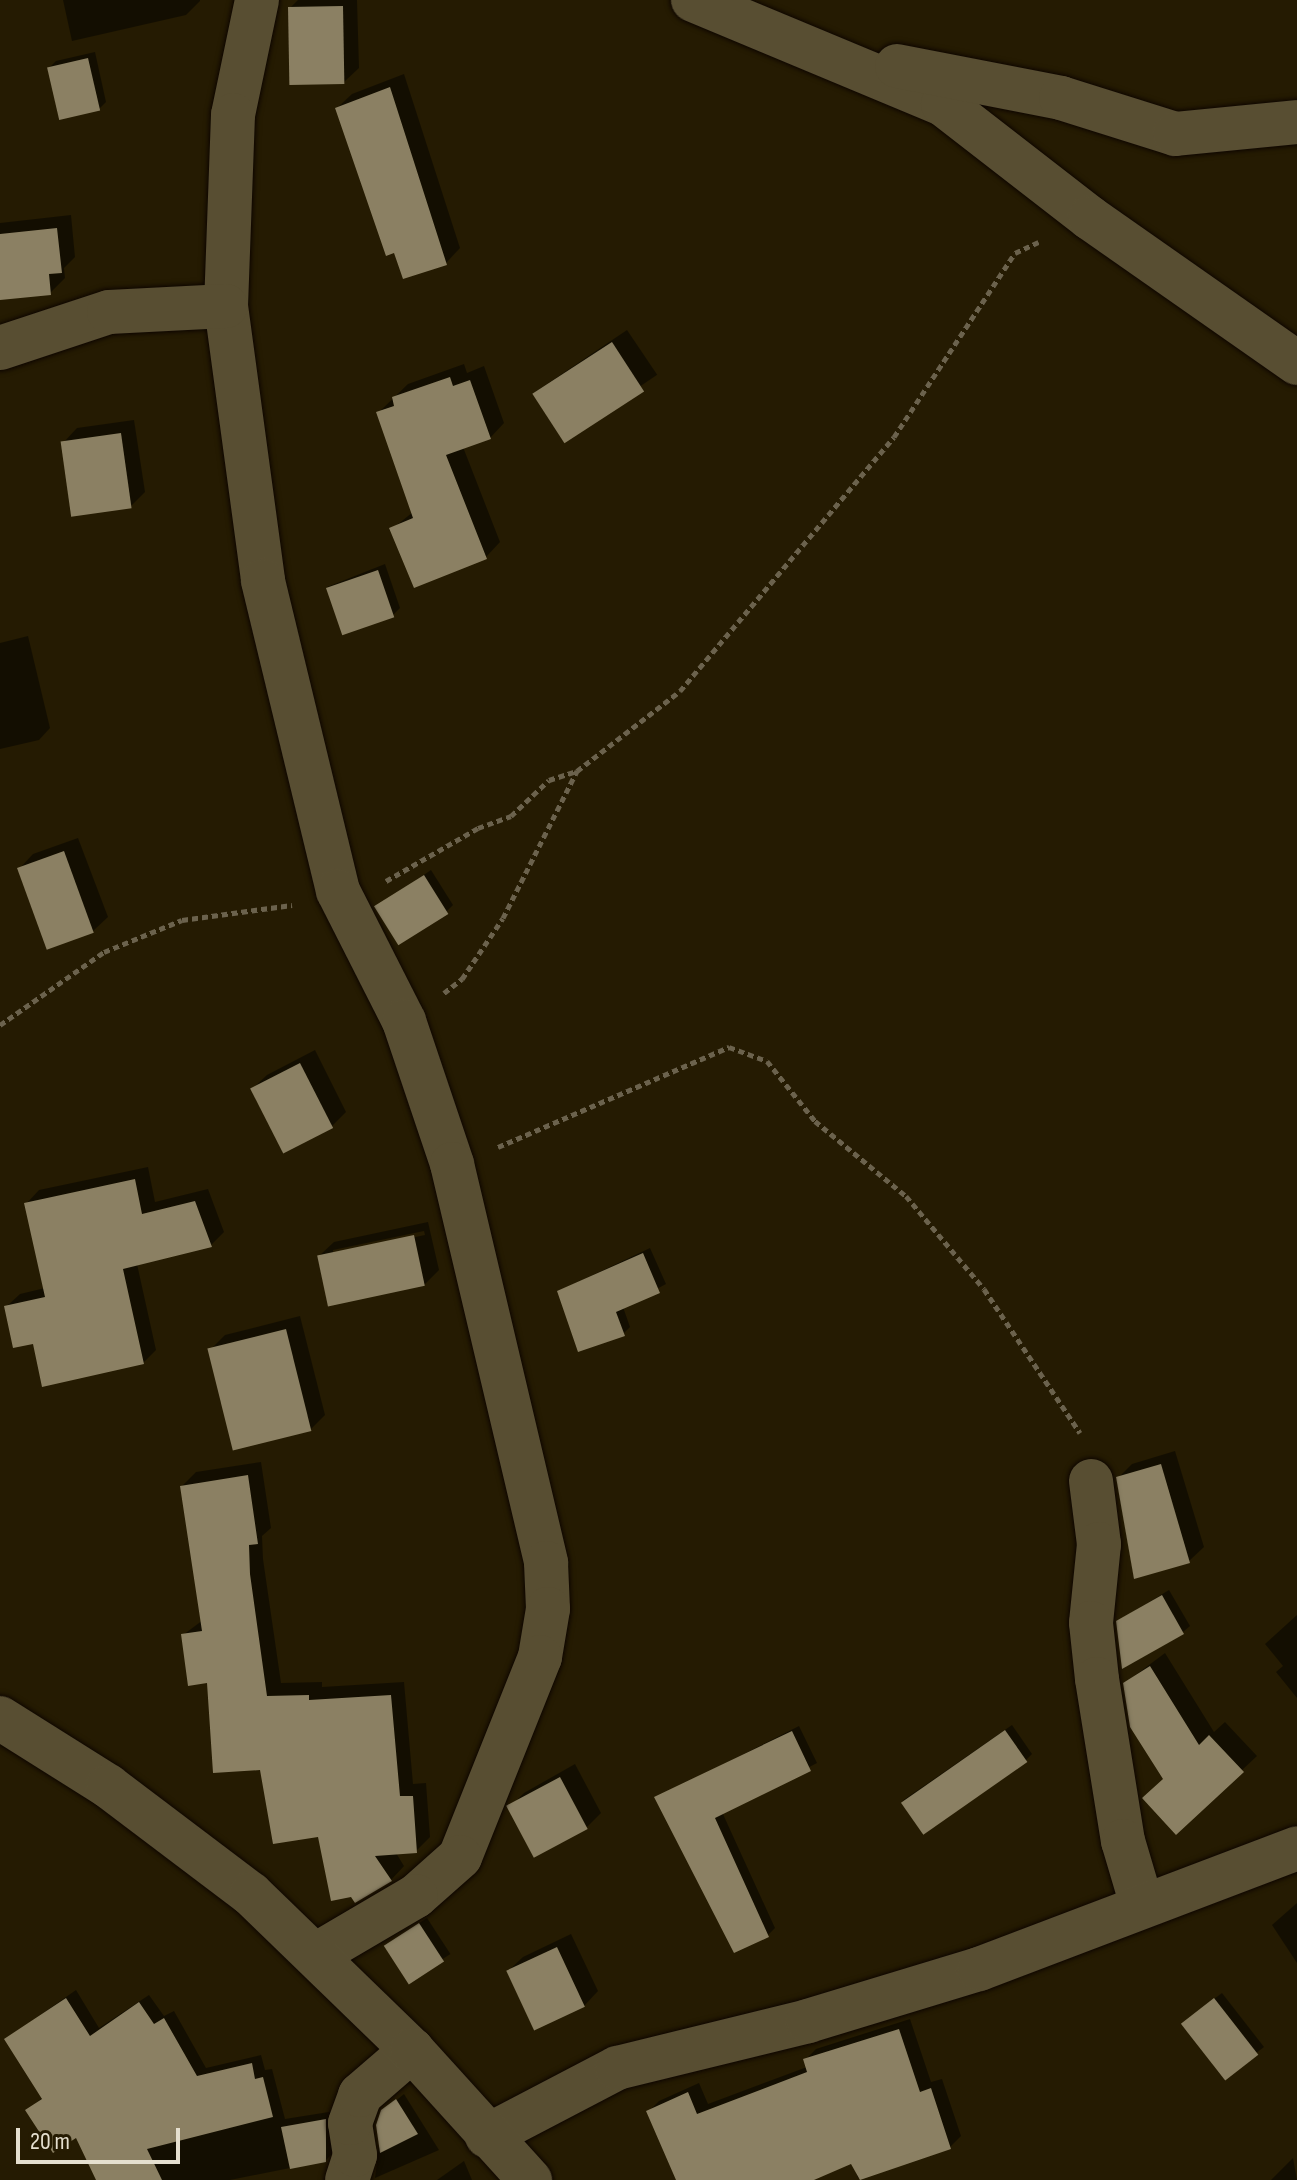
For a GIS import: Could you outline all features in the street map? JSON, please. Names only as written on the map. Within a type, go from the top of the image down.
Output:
[{"type":"street","points":[[257,0],[233,115],[226,306],[263,581],[338,891],[404,1021],[452,1164],[546,1563],[548,1609],[540,1657],[460,1857],[416,1896],[317,1954]]},
{"type":"street","points":[[693,0],[943,104],[1090,218],[1297,363]]},
{"type":"street","points":[[829,55],[1061,98],[1175,134],[1297,122]]},
{"type":"street","points":[[0,348],[109,312],[226,306]]},
{"type":"street","points":[[1091,1481],[1099,1544],[1091,1623],[1097,1679],[1123,1841],[1142,1905]]},
{"type":"street","points":[[0,1718],[108,1786],[251,1894],[317,1954],[412,2050],[530,2180]]},
{"type":"street","points":[[487,2136],[617,2068],[808,2021],[979,1969],[1297,1848]]},
{"type":"street","points":[[347,2180],[355,2155],[350,2123],[360,2095],[412,2050]]},
{"type":"path","points":[[404,1021],[462,979],[503,918],[577,771],[680,691],[894,437],[1015,253],[1090,218]]},
{"type":"path","points":[[452,1164],[573,1118],[685,1062],[729,1047],[767,1061],[815,1121],[906,1196],[984,1289],[1079,1432],[1091,1481]]},
{"type":"building","points":[[343,6],[344,84],[289,85],[288,7]]},
{"type":"building","points":[[88,58],[100,111],[59,120],[47,67]]},
{"type":"building","points":[[390,87],[447,265],[403,279],[394,253],[386,256],[335,108]]},
{"type":"building","points":[[57,228],[62,273],[49,274],[51,295],[0,300],[0,234]]},
{"type":"building","points":[[612,342],[644,391],[564,443],[532,394]]},
{"type":"building","points":[[450,377],[453,386],[470,380],[491,439],[446,455],[487,559],[414,588],[389,528],[413,518],[376,412],[394,406],[392,397]]},
{"type":"building","points":[[121,433],[132,508],[71,517],[61,441]]},
{"type":"building","points":[[378,570],[394,617],[342,635],[326,588]]},
{"type":"building","points":[[64,851],[94,933],[47,950],[17,868]]},
{"type":"building","points":[[424,875],[448,914],[398,945],[374,906]]},
{"type":"building","points":[[300,1063],[333,1128],[283,1153],[250,1088]]},
{"type":"building","points":[[135,1179],[142,1214],[195,1201],[212,1247],[123,1269],[144,1364],[42,1387],[33,1344],[13,1348],[4,1306],[45,1297],[24,1203]]},
{"type":"building","points":[[414,1235],[425,1286],[328,1306],[317,1256]]},
{"type":"building","points":[[643,1253],[660,1293],[616,1312],[625,1336],[578,1352],[557,1291]]},
{"type":"building","points":[[286,1329],[311,1431],[233,1450],[207,1349]]},
{"type":"building","points":[[1161,1464],[1190,1563],[1134,1579],[1116,1477]]},
{"type":"building","points":[[248,1475],[258,1544],[249,1545],[250,1574],[267,1696],[309,1695],[309,1700],[391,1695],[400,1796],[413,1796],[417,1853],[375,1856],[392,1881],[355,1903],[351,1897],[331,1901],[318,1837],[273,1844],[260,1770],[213,1773],[207,1683],[188,1686],[181,1634],[202,1631],[180,1486]]},
{"type":"building","points":[[1162,1595],[1184,1634],[1122,1669],[1116,1621]]},
{"type":"building","points":[[1150,1666],[1199,1745],[1209,1735],[1244,1772],[1176,1835],[1142,1798],[1163,1779],[1130,1727],[1123,1683]]},
{"type":"building","points":[[1005,1730],[1027,1762],[923,1835],[901,1803]]},
{"type":"building","points":[[792,1731],[811,1771],[715,1818],[769,1937],[734,1953],[654,1797]]},
{"type":"building","points":[[560,1777],[588,1829],[534,1858],[506,1806]]},
{"type":"building","points":[[419,1923],[444,1962],[409,1984],[384,1946]]},
{"type":"building","points":[[557,1947],[585,2007],[534,2030],[506,1971]]},
{"type":"building","points":[[66,1998],[90,2036],[139,2002],[154,2024],[164,2018],[197,2076],[252,2063],[255,2079],[263,2077],[273,2117],[147,2149],[162,2180],[96,2180],[76,2138],[53,2153],[25,2110],[42,2099],[4,2039]]},
{"type":"building","points":[[1214,1998],[1258,2055],[1225,2081],[1181,2024]]},
{"type":"building","points":[[899,2029],[920,2092],[931,2088],[951,2149],[860,2180],[851,2164],[814,2180],[676,2180],[646,2111],[688,2092],[697,2114],[807,2072],[803,2059]]},
{"type":"building","points":[[396,2099],[418,2134],[380,2153],[376,2125],[381,2110]]},
{"type":"building","points":[[326,2119],[326,2162],[290,2169],[281,2127]]}]
